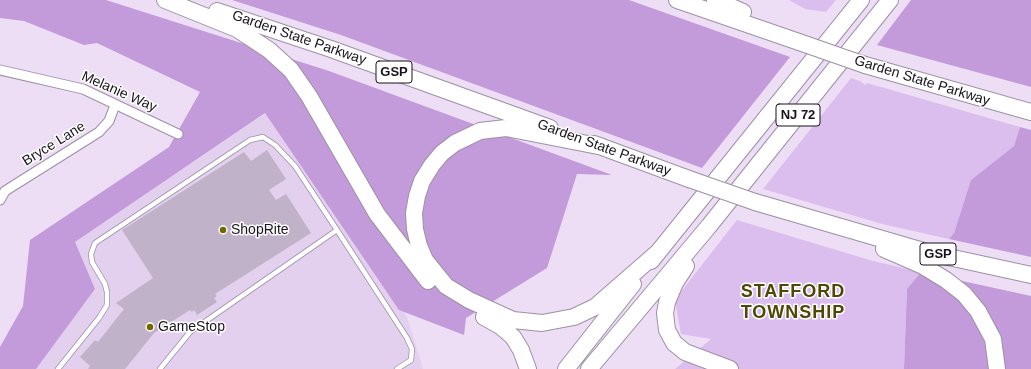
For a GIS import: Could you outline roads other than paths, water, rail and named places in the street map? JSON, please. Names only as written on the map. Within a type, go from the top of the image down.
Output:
[{"type":"highway","points":[[165,0],[237,29],[262,44],[284,63],[303,86],[377,214],[421,274],[447,299],[495,323],[507,331],[521,350],[528,369]]},
{"type":"highway","name":"Garden State Parkway","points":[[184,0],[303,39],[755,202],[930,253],[1031,275]]},
{"type":"highway","name":"Garden State Parkway","points":[[677,0],[865,65],[1031,112]]},
{"type":"highway","points":[[715,0],[768,21],[799,42]]},
{"type":"highway","points":[[832,36],[852,0]]},
{"type":"highway","name":"NJ 72","points":[[566,369],[657,253],[861,0]]},
{"type":"highway","name":"NJ 72","points":[[589,369],[709,226],[890,0]]},
{"type":"highway","points":[[603,147],[506,128],[480,131],[455,143],[445,150],[432,165],[422,182],[417,196],[414,213],[415,229],[419,246],[425,260],[446,286],[469,300],[509,319],[542,323],[574,317],[595,306],[657,253]]},
{"type":"highway","points":[[709,226],[669,296],[665,313],[666,324],[672,339],[685,352],[730,369]]},
{"type":"highway","points":[[846,229],[923,266],[946,280],[964,294],[978,311],[988,329],[995,350],[997,369]]},
{"type":"street","name":"Melanie Way","points":[[0,70],[83,89],[178,134]]},
{"type":"street","name":"Bryce Lane","points":[[0,200],[3,189],[99,132],[109,121],[115,104]]},
{"type":"lane","points":[[58,369],[99,318],[107,305],[107,292],[92,262],[91,254],[95,243],[256,137],[263,137],[275,145],[295,166],[407,338],[412,349],[411,360],[397,369]]},
{"type":"lane","points":[[160,369],[190,332],[337,230]]},
{"type":"place","name":"ShopRite","points":[[223,230]]},
{"type":"place","name":"GameStop","points":[[150,327]]},
{"type":"district","name":"STAFFORD TOWNSHIP","points":[[793,302]]}]
